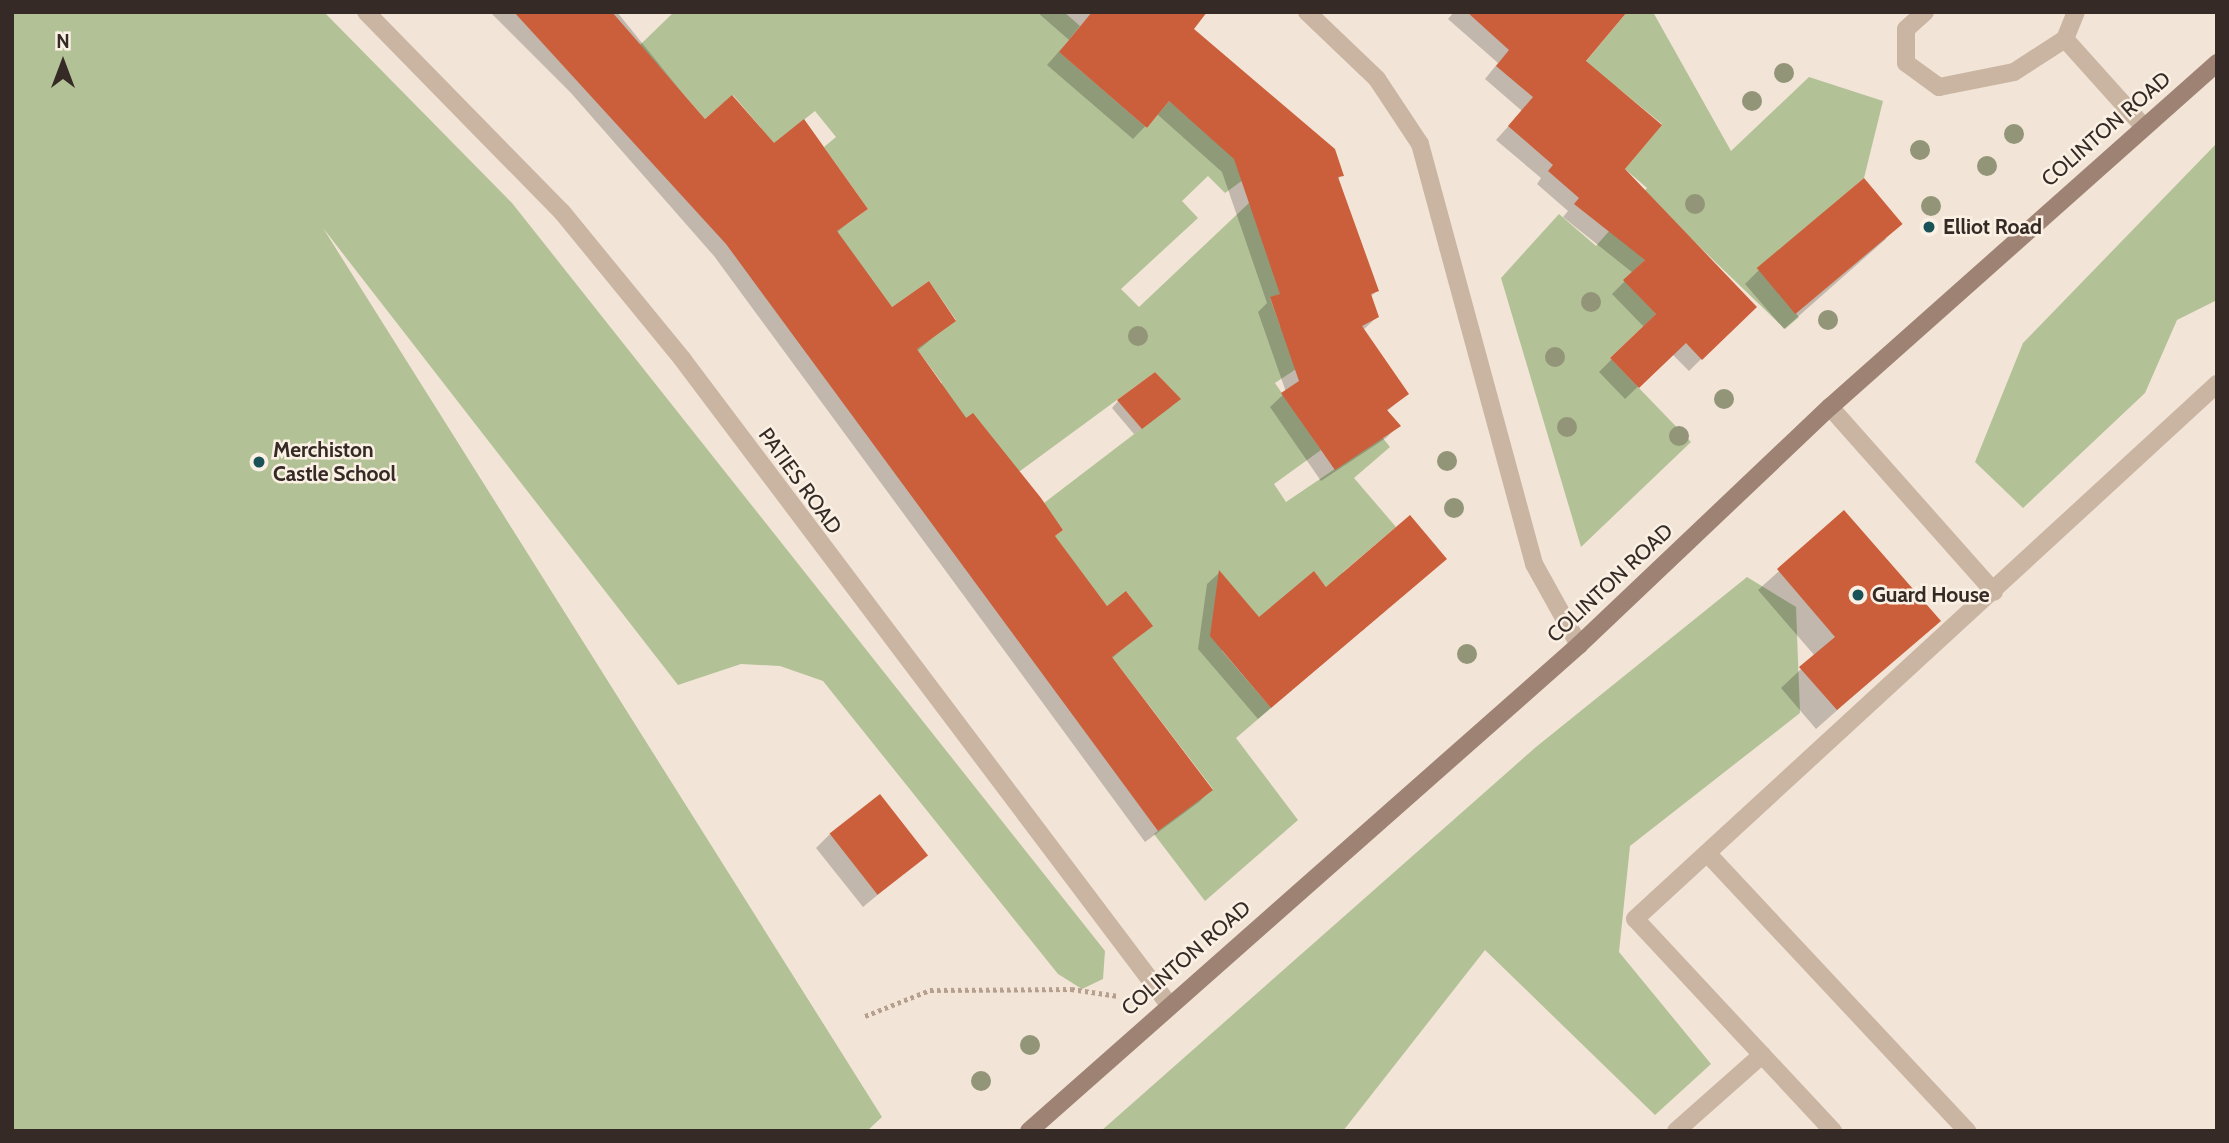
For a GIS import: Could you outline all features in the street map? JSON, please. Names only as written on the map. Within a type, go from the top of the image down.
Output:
[{"type":"street","name":"PATIES ROAD","points":[[366,12],[562,212],[674,349],[1167,1002]]},
{"type":"street","points":[[1307,12],[1377,79],[1420,144],[1541,587],[1579,645]]},
{"type":"street","points":[[1925,12],[1906,29],[1906,63],[1939,87],[2014,72],[2065,39],[2076,12]]},
{"type":"street","points":[[2065,39],[2143,126]]},
{"type":"street","name":"COLINTON ROAD","points":[[1029,1131],[1167,1002],[1579,645],[1829,407],[2217,63]]},
{"type":"street","points":[[1833,1131],[1635,919],[1994,592],[2217,384]]},
{"type":"street","points":[[1829,407],[1994,592]]},
{"type":"street","points":[[1707,853],[1967,1131]]},
{"type":"street","points":[[1676,1131],[1762,1055]]},
{"type":"path","points":[[865,1016],[930,990],[1071,989],[1167,1002]]},
{"type":"green space","name":"Merchiston Castle School","points":[[12,12],[325,13],[512,203],[1105,951],[1103,979],[1082,989],[1058,974],[823,681],[780,666],[741,664],[678,685],[323,228],[882,1117],[867,1131],[12,1131]]},
{"type":"green space","points":[[674,12],[1064,12],[1080,26],[1059,52],[1147,128],[1169,101],[1231,154],[1279,154],[1225,193],[1208,176],[1182,201],[1198,218],[1121,289],[1139,307],[1249,203],[1300,287],[1270,298],[1280,326],[1323,351],[1275,383],[1321,450],[1274,484],[1286,502],[1382,437],[1390,447],[1354,478],[1396,527],[1343,572],[1379,615],[1362,631],[1314,572],[1260,619],[1238,593],[1222,651],[1271,708],[1236,738],[1298,820],[1205,901],[1154,834],[1213,789],[1112,657],[1152,626],[1127,592],[1107,606],[1032,553],[1063,530],[1044,503],[1180,399],[1155,372],[1016,474],[944,434],[920,399],[942,383],[917,349],[956,320],[929,281],[892,307],[811,250],[868,209],[824,147],[836,137],[815,111],[771,146],[753,135],[761,128],[733,95],[705,119],[659,66],[616,68]]},
{"type":"green space","points":[[1627,12],[1653,12],[1731,151],[1809,77],[1883,101],[1864,178],[1758,268],[1799,317],[1785,329],[1679,227],[1624,280],[1656,314],[1610,358],[1691,442],[1581,547],[1501,278],[1559,214],[1596,246],[1647,188],[1625,169],[1662,124],[1618,88],[1578,71]]},
{"type":"green space","points":[[2217,143],[2217,300],[2177,320],[2145,393],[2023,508],[1975,462],[2023,343]]},
{"type":"green space","points":[[1747,577],[1796,607],[1800,713],[1630,846],[1619,952],[1711,1064],[1655,1115],[1485,950],[1343,1131],[1101,1131],[1536,747]]},
{"type":"building","points":[[514,12],[612,12],[705,119],[732,95],[774,143],[804,119],[868,209],[837,231],[892,307],[929,281],[956,321],[917,349],[966,418],[973,413],[1041,498],[1063,530],[1055,536],[1107,606],[1126,591],[1153,626],[1112,657],[1213,790],[1158,831],[726,244]]},
{"type":"building","points":[[1092,12],[1207,12],[1194,29],[1335,149],[1344,176],[1338,177],[1379,291],[1371,294],[1379,317],[1362,326],[1409,394],[1387,410],[1401,426],[1335,470],[1281,393],[1299,381],[1270,297],[1280,294],[1234,159],[1169,101],[1147,128],[1059,52]]},
{"type":"building","points":[[1467,12],[1627,12],[1586,61],[1662,125],[1625,169],[1757,307],[1702,360],[1686,343],[1639,388],[1610,358],[1656,314],[1623,280],[1645,260],[1574,204],[1579,198],[1548,171],[1553,165],[1508,126],[1533,97],[1496,66],[1509,50]]},
{"type":"building","points":[[1864,178],[1903,224],[1795,314],[1757,268]]},
{"type":"building","points":[[1155,372],[1181,399],[1142,429],[1117,400]]},
{"type":"building","name":"Guard House","points":[[1844,510],[1941,621],[1837,710],[1799,667],[1835,637],[1777,569]]},
{"type":"building","points":[[1410,515],[1447,559],[1271,708],[1210,636],[1219,570],[1259,617],[1314,571],[1326,587]]},
{"type":"building","points":[[880,794],[928,855],[878,895],[830,833]]},
{"type":"place","name":"Elliot Road","points":[[1929,227]]},
{"type":"place","name":"Merchiston Castle School","points":[[259,462]]},
{"type":"place","name":"Guard House","points":[[1858,595]]}]
